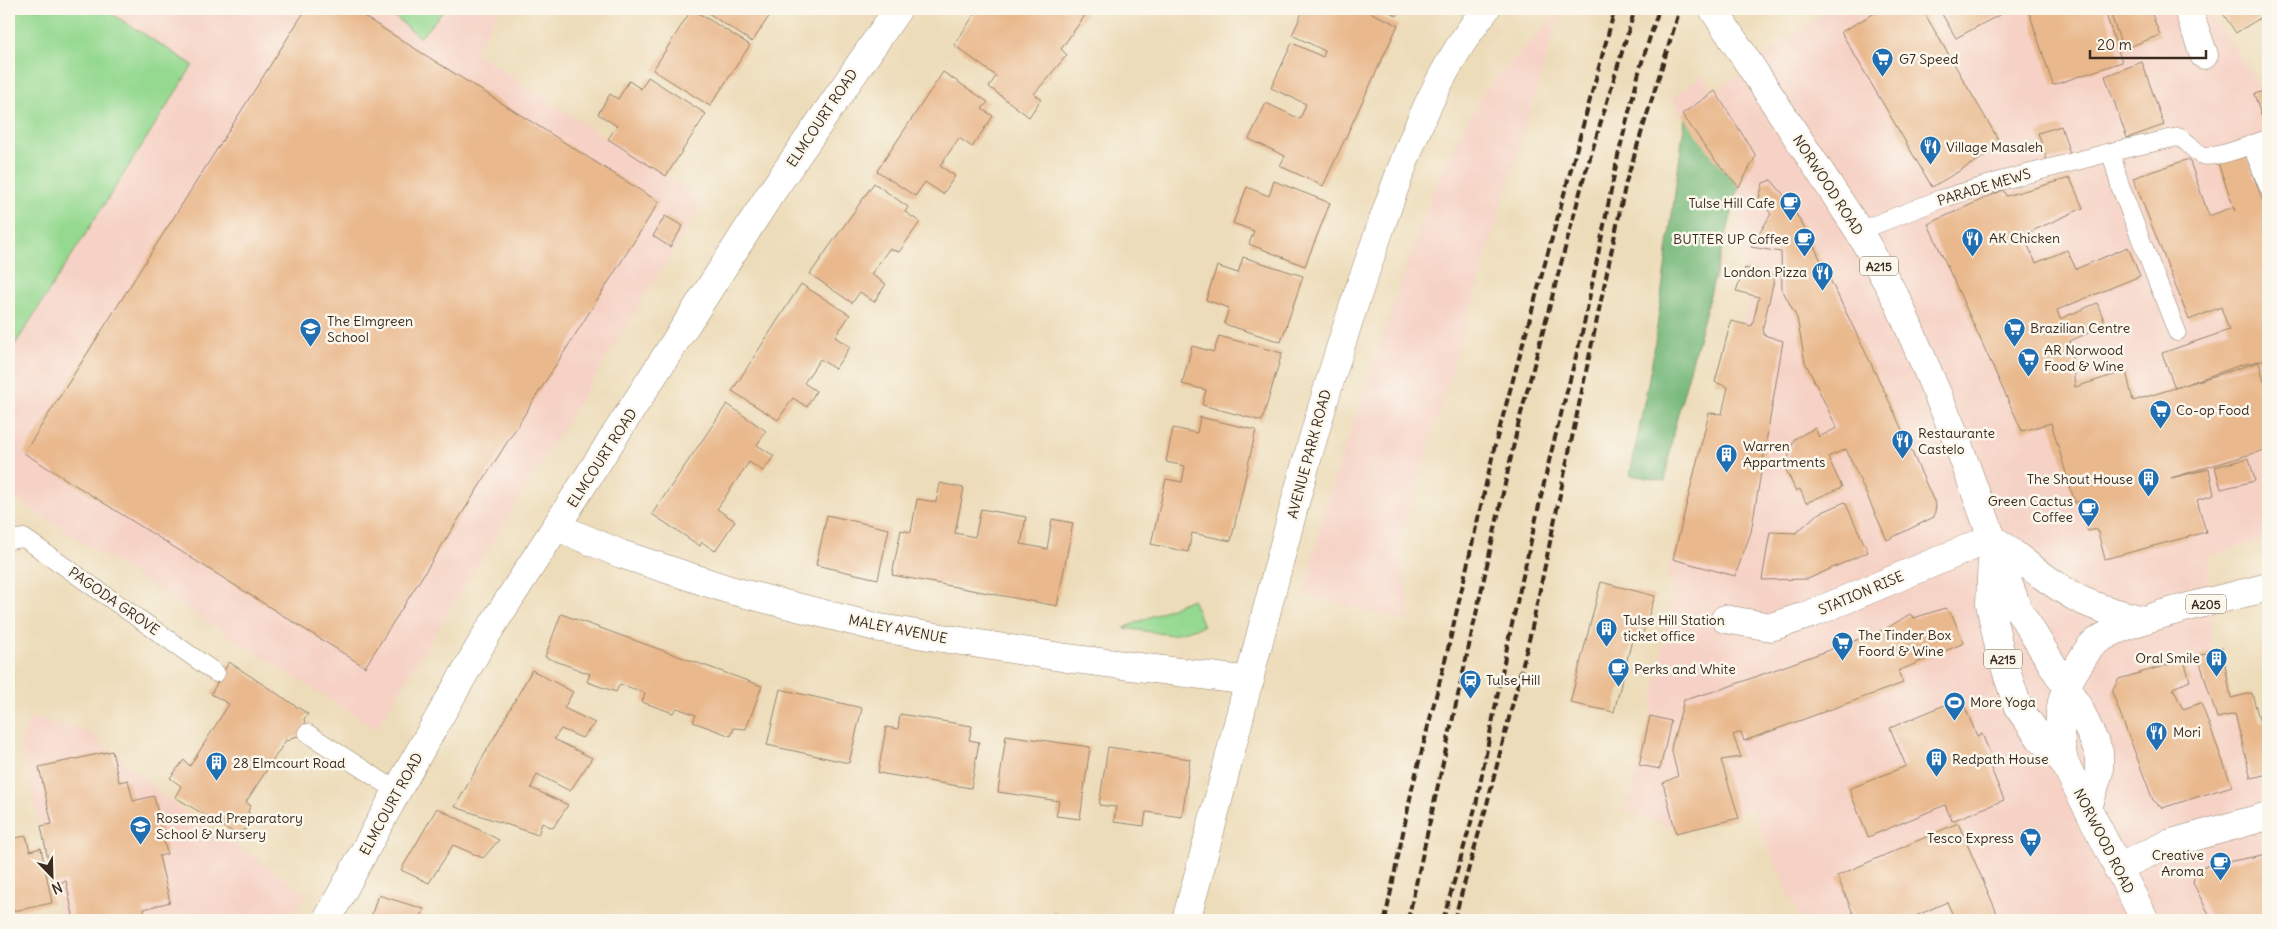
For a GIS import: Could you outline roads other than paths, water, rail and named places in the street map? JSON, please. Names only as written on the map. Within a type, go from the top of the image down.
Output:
[{"type":"main road","name":"ELMCOURT ROAD","points":[[327,920],[397,790],[488,632],[769,196],[898,9]]},
{"type":"main road","name":"AVENUE PARK ROAD","points":[[1186,920],[1250,681],[1304,467],[1343,334],[1406,155],[1445,71],[1486,9]]},
{"type":"main road","points":[[2188,9],[2204,55]]},
{"type":"main road","name":"NORWOOD ROAD","points":[[1721,12],[1859,231],[1894,294],[1917,344],[1954,433],[1992,538],[1990,604],[1999,648],[2018,706],[2040,738],[2064,762]]},
{"type":"main road","name":"MALEY AVENUE","points":[[557,527],[621,554],[730,590],[880,628],[1057,657],[1250,681]]},
{"type":"main road","points":[[1992,538],[2052,583],[2077,598],[2094,606],[2143,620]]},
{"type":"main road","points":[[1992,538],[2017,607],[2080,710],[2099,752],[2100,772],[2088,808]]},
{"type":"main road","name":"STATION RISE","points":[[1725,619],[1771,627],[1811,614],[1992,538]]},
{"type":"main road","name":"A205","points":[[2066,686],[2091,646],[2105,636],[2143,620],[2268,587]]},
{"type":"main road","name":"NORWOOD ROAD","points":[[2066,686],[2060,711],[2059,734],[2064,762],[2116,868],[2145,920]]},
{"type":"main road","points":[[2116,868],[2168,844],[2268,816]]},
{"type":"lane","name":"PARADE MEWS","points":[[1859,231],[1941,198],[2111,152],[2178,137],[2187,141],[2201,154],[2211,157],[2268,139]]},
{"type":"lane","points":[[2251,144],[2268,186]]},
{"type":"lane","points":[[2111,152],[2120,186],[2177,332]]},
{"type":"lane","name":"PAGODA GROVE","points":[[9,540],[24,538],[216,673]]},
{"type":"lane","points":[[307,733],[397,790]]},
{"type":"railway","points":[[1385,920],[1412,789],[1447,653],[1495,445],[1615,9]]},
{"type":"railway","points":[[1408,920],[1519,421],[1583,181],[1635,9]]},
{"type":"railway","points":[[1443,920],[1476,805],[1508,642],[1550,457],[1583,329],[1618,156],[1640,68],[1659,9]]},
{"type":"railway","points":[[1454,920],[1486,808],[1531,632],[1626,182],[1680,9]]},
{"type":"place","name":"G7 Speed","points":[[1883,78]]},
{"type":"place","name":"Village Masaleh","points":[[1930,166]]},
{"type":"place","name":"Tulse Hill Cafe","points":[[1791,222]]},
{"type":"place","name":"AK Chicken","points":[[1973,257]]},
{"type":"place","name":"BUTTER UP Coffee","points":[[1805,258]]},
{"type":"place","name":"London Pizza","points":[[1823,291]]},
{"type":"place","name":"Brazilian Centre","points":[[2014,347]]},
{"type":"place","name":"The Elmgreen School","points":[[311,348]]},
{"type":"place","name":"AR Norwood Food & Wine","points":[[2028,377]]},
{"type":"place","name":"Co-op Food","points":[[2160,429]]},
{"type":"place","name":"Restaurante Castelo","points":[[1902,460]]},
{"type":"place","name":"Warren Appartments","points":[[1727,473]]},
{"type":"place","name":"The Shout House","points":[[2149,498]]},
{"type":"place","name":"Green Cactus Coffee","points":[[2089,528]]},
{"type":"place","name":"Tulse Hill Station ticket office","points":[[1607,647]]},
{"type":"place","name":"The Tinder Box Foord & Wine","points":[[1842,662]]},
{"type":"place","name":"Oral Smile","points":[[2216,677]]},
{"type":"place","name":"Perks and White","points":[[1618,688]]},
{"type":"place","name":"Tulse Hill","points":[[1470,699]]},
{"type":"place","name":"More Yoga","points":[[1954,721]]},
{"type":"place","name":"Mori","points":[[2157,751]]},
{"type":"place","name":"Redpath House","points":[[1936,778]]},
{"type":"place","name":"28 Elmcourt Road","points":[[217,782]]},
{"type":"place","name":"Rosemead Preparatory School & Nursery","points":[[140,845]]},
{"type":"place","name":"Tesco Express","points":[[2030,857]]},
{"type":"place","name":"Creative Aroma","points":[[2220,882]]}]
